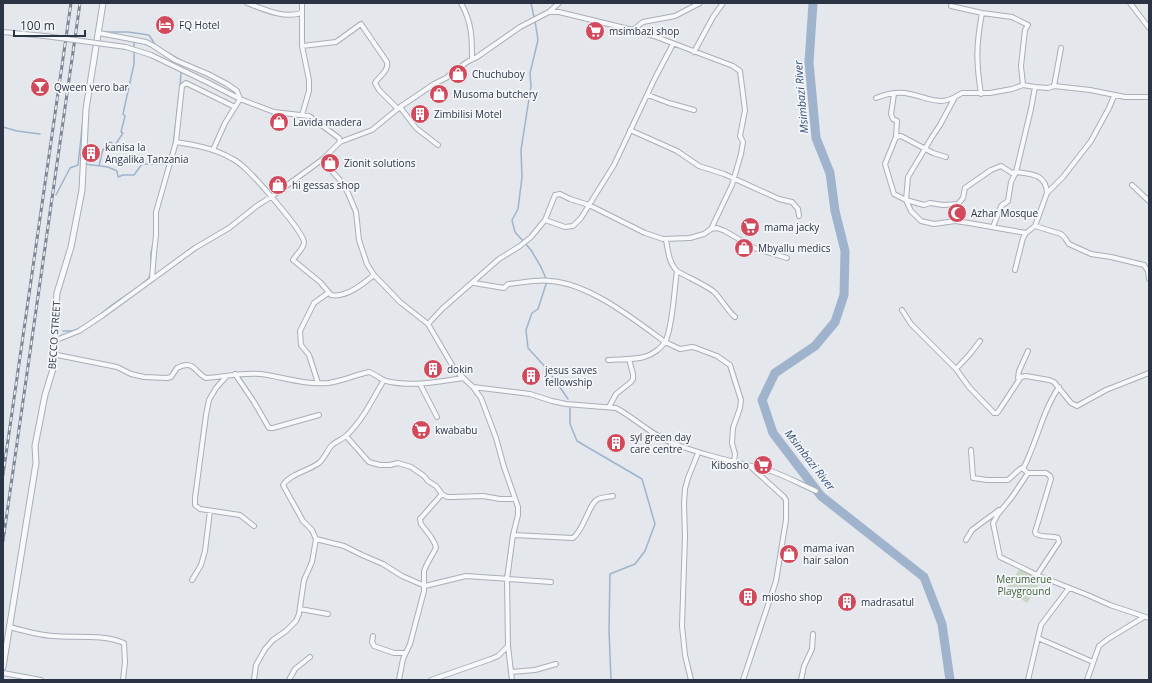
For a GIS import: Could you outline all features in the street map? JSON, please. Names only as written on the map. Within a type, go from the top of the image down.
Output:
[{"type":"street","name":"BECCO STREET","points":[[3,667],[36,463],[35,446],[45,395],[53,370],[52,354],[56,340],[55,317],[57,293],[71,247],[82,190],[86,109],[103,3]]},
{"type":"street","points":[[247,3],[269,11],[288,15],[294,16],[301,13]]},
{"type":"street","points":[[302,3],[302,46],[309,80],[302,115]]},
{"type":"street","points":[[461,3],[467,13],[470,24],[472,36],[472,59]]},
{"type":"street","points":[[56,340],[79,331],[195,248],[229,228],[258,205],[323,159],[340,142],[372,130],[399,108],[446,78],[520,27],[549,12],[559,3]]},
{"type":"street","points":[[633,30],[643,22],[675,16],[700,3]]},
{"type":"street","points":[[694,52],[713,17],[723,3]]},
{"type":"street","points":[[1130,3],[1149,28]]},
{"type":"street","points":[[951,6],[982,13],[1012,17],[1028,25],[1025,30],[1021,66],[1023,85]]},
{"type":"street","points":[[428,324],[499,259],[531,237],[545,220],[555,195],[560,194],[589,205],[645,233],[666,240],[690,238],[704,234],[711,229],[735,178],[743,142],[740,136],[745,110],[740,71],[733,66],[654,36],[559,12],[549,12]]},
{"type":"street","points":[[981,94],[976,51],[982,13]]},
{"type":"street","points":[[302,46],[336,42],[361,24],[387,62],[388,66],[375,84],[416,128],[438,145]]},
{"type":"street","points":[[3,32],[46,36],[126,47],[151,55],[240,98],[274,112],[309,116],[339,138],[340,142]]},
{"type":"street","points":[[99,33],[146,42],[175,60],[228,84],[237,91],[240,98]]},
{"type":"street","points":[[545,220],[565,227],[573,226],[581,218],[614,165],[673,44]]},
{"type":"street","points":[[1054,86],[1061,48]]},
{"type":"street","points":[[152,279],[156,235],[156,212],[176,142],[182,86],[186,83],[235,107]]},
{"type":"street","points":[[876,98],[901,93],[910,94],[936,102],[950,100],[962,93],[990,93],[1012,89],[1023,85],[1048,88],[1054,86],[1090,90],[1114,96],[1149,97]]},
{"type":"street","points":[[994,227],[1000,206],[1008,201],[1011,182],[1016,172],[1035,87]]},
{"type":"street","points":[[894,94],[891,114],[892,119],[897,121],[896,137],[885,164],[894,194],[906,200],[924,205],[930,203],[943,205],[958,204],[963,198],[964,188],[997,166],[1004,167],[1012,173],[1016,172],[1034,175],[1043,180],[1047,187],[1047,193],[1035,226],[1026,233],[1023,238],[1015,270]]},
{"type":"street","points":[[648,95],[694,110]]},
{"type":"street","points":[[1047,193],[1063,177],[1091,141],[1100,122],[1110,108],[1114,96]]},
{"type":"street","points":[[955,97],[940,125],[908,177],[906,200],[911,211],[921,221],[934,224],[955,221],[1026,233]]},
{"type":"street","points":[[213,150],[225,123],[240,98]]},
{"type":"street","points":[[630,130],[677,151],[699,166],[711,168],[779,199],[792,202],[798,209],[799,216]]},
{"type":"street","points":[[896,137],[900,136],[924,149],[946,157]]},
{"type":"street","points":[[176,142],[213,150],[229,157],[242,166],[294,224],[303,240],[304,245],[294,260],[320,282],[328,293],[335,296],[348,292],[361,285],[374,275]]},
{"type":"street","points":[[323,159],[327,166],[340,180],[348,193],[356,212],[359,240],[363,255],[374,275],[400,302],[428,324],[455,370],[473,386],[481,398],[490,418],[518,512],[513,535],[507,579],[508,646],[512,680]]},
{"type":"street","points":[[1132,185],[1149,201]]},
{"type":"street","points":[[1035,226],[1061,234],[1066,238],[1069,244],[1091,254],[1144,265],[1148,271],[1149,278]]},
{"type":"street","points":[[711,229],[721,229],[748,245],[787,258]]},
{"type":"street","points":[[666,240],[672,265],[677,271],[712,290],[730,313],[735,317]]},
{"type":"street","points":[[608,360],[643,358],[651,355],[665,342],[670,323],[677,271]]},
{"type":"street","points":[[474,282],[504,288],[508,284],[552,281],[576,287],[606,301],[665,342],[680,348],[696,348],[717,356],[730,365],[741,400],[740,408],[733,428],[732,443],[735,454],[734,462]]},
{"type":"street","points":[[318,383],[309,355],[301,345],[300,331],[314,303],[328,293]]},
{"type":"street","points":[[902,310],[911,324],[956,369],[969,387],[994,413],[997,413],[1000,409],[1018,379],[1019,371],[1028,351]]},
{"type":"street","points":[[956,369],[980,341]]},
{"type":"street","points":[[52,354],[117,367],[131,374],[144,377],[171,377],[177,368],[192,365],[201,376],[206,378],[235,374],[261,374],[298,382],[318,383],[343,381],[369,372],[384,380],[400,383],[420,384],[463,378]]},
{"type":"street","points":[[609,407],[616,394],[633,379],[629,358]]},
{"type":"street","points":[[1018,379],[1021,376],[1026,376],[1054,382],[1071,403],[1076,406],[1106,390],[1149,373]]},
{"type":"street","points":[[235,374],[269,428],[319,415]]},
{"type":"street","points":[[226,376],[216,388],[210,400],[206,414],[195,506],[197,508],[210,511],[240,515],[254,526]]},
{"type":"street","points":[[254,680],[256,665],[265,649],[273,640],[286,631],[296,621],[300,609],[304,580],[312,562],[316,539],[312,530],[303,521],[283,485],[287,480],[311,468],[321,461],[332,445],[346,436],[359,420],[384,380]]},
{"type":"street","points":[[420,384],[438,417]]},
{"type":"street","points":[[473,386],[530,394],[566,404],[609,407],[623,412],[646,429],[668,442],[698,453],[769,471],[816,491]]},
{"type":"street","points":[[971,450],[973,478],[1005,481],[1012,477],[1020,469],[1023,469],[1033,449],[1040,423],[1059,387]]},
{"type":"street","points":[[346,436],[369,462],[390,466],[398,463],[411,467],[436,486],[442,494],[447,497],[483,496],[500,499],[515,499]]},
{"type":"street","points":[[691,680],[685,655],[682,626],[686,536],[684,503],[685,489],[688,478],[698,453]]},
{"type":"street","points":[[743,680],[776,581],[786,520],[786,500],[751,467]]},
{"type":"street","points":[[1023,469],[1028,473],[1046,473],[1051,479],[1035,532],[1039,536],[1054,536],[1058,538],[1059,542],[1037,575]]},
{"type":"street","points":[[1028,473],[998,514],[994,523],[995,537],[1000,557],[1037,575],[1149,618]]},
{"type":"street","points":[[399,680],[405,653],[410,644],[424,586],[424,571],[426,564],[436,548],[431,537],[420,524],[420,519],[442,494]]},
{"type":"street","points":[[513,535],[573,538],[577,535],[584,523],[593,503],[598,499],[614,496]]},
{"type":"street","points":[[966,540],[972,530],[980,523],[1005,506]]},
{"type":"street","points":[[192,580],[201,565],[205,551],[210,511]]},
{"type":"street","points":[[316,539],[344,546],[383,564],[402,576],[424,586],[466,576],[551,582]]},
{"type":"street","points":[[1028,680],[1042,625],[1069,588]]},
{"type":"street","points":[[300,609],[328,614]]},
{"type":"street","points":[[1087,680],[1099,646],[1102,642],[1144,617]]},
{"type":"street","points":[[10,627],[26,632],[51,636],[106,638],[124,643],[125,662],[123,680]]},
{"type":"street","points":[[802,680],[804,666],[812,649],[813,634]]},
{"type":"street","points":[[373,636],[372,642],[374,646],[394,653],[405,653]]},
{"type":"street","points":[[1038,638],[1093,662]]},
{"type":"street","points":[[431,680],[498,656],[508,646]]},
{"type":"street","points":[[288,680],[295,670],[310,657]]},
{"type":"street","points":[[511,672],[535,670],[556,664]]},
{"type":"street","points":[[3,673],[41,680]]},
{"type":"green space","name":"Merumerue Playground","points":[[1020,568],[1042,580],[1027,603],[1006,589]]},
{"type":"waterway","points":[[531,3],[534,17]]},
{"type":"waterway","name":"Msimbazi River","points":[[813,3],[809,62],[816,138],[830,173],[835,211],[845,251],[844,295],[835,322],[815,346],[775,373],[762,400],[773,433],[821,496],[924,577],[942,624],[950,680]]},
{"type":"waterway","points":[[535,21],[538,40],[530,73],[531,86],[521,150],[522,177],[518,209],[512,220],[515,232],[531,250],[547,281],[538,309],[532,313],[526,330],[528,348],[548,370],[568,399]]},
{"type":"waterway","points":[[103,32],[128,32],[149,35],[156,46],[182,61],[180,86]]},
{"type":"waterway","points":[[99,166],[103,149],[104,150],[110,142],[115,145],[123,133],[121,132],[125,116],[123,114],[134,64],[134,42]]},
{"type":"waterway","points":[[160,192],[173,146],[179,96]]},
{"type":"waterway","points":[[56,195],[70,168],[78,165],[83,119]]},
{"type":"waterway","points":[[3,127],[17,131],[40,134]]},
{"type":"waterway","points":[[84,164],[108,167],[117,171],[118,177],[123,175],[134,175],[142,164],[167,164]]},
{"type":"waterway","points":[[151,265],[153,245]]},
{"type":"waterway","points":[[143,283],[149,278],[150,274]]},
{"type":"waterway","points":[[100,315],[122,298]]},
{"type":"waterway","points":[[63,331],[73,331],[80,328]]},
{"type":"waterway","points":[[570,408],[570,424],[577,441],[642,479],[655,524],[645,551],[635,564],[610,574],[609,630],[611,680]]},
{"type":"railway","points":[[3,475],[71,3]]},
{"type":"railway","points":[[3,541],[80,3]]},
{"type":"place","name":"FQ Hotel","points":[[165,25]]},
{"type":"place","name":"msimbazi shop","points":[[595,31]]},
{"type":"place","name":"Chuchuboy","points":[[458,74]]},
{"type":"place","name":"Qween vero bar","points":[[40,87]]},
{"type":"place","name":"Musoma butchery","points":[[439,94]]},
{"type":"place","name":"Zimbilisi Motel","points":[[420,114]]},
{"type":"place","name":"Lavida madera","points":[[279,122]]},
{"type":"place","name":"kanisa la Angalika Tanzania","points":[[91,153]]},
{"type":"place","name":"Zionit solutions","points":[[330,163]]},
{"type":"place","name":"hi gessas shop","points":[[278,185]]},
{"type":"place","name":"Azhar Mosque","points":[[957,213]]},
{"type":"place","name":"mama jacky","points":[[750,227]]},
{"type":"place","name":"Mbyallu medics","points":[[744,248]]},
{"type":"place","name":"dokin","points":[[433,369]]},
{"type":"place","name":"jesus saves fellowship","points":[[531,376]]},
{"type":"place","name":"kwababu","points":[[421,430]]},
{"type":"place","name":"syl green day care centre","points":[[616,443]]},
{"type":"place","name":"Kibosho","points":[[763,465]]},
{"type":"place","name":"mama ivan hair salon","points":[[789,554]]},
{"type":"place","name":"miosho shop","points":[[748,597]]},
{"type":"place","name":"madrasatul","points":[[847,602]]}]
